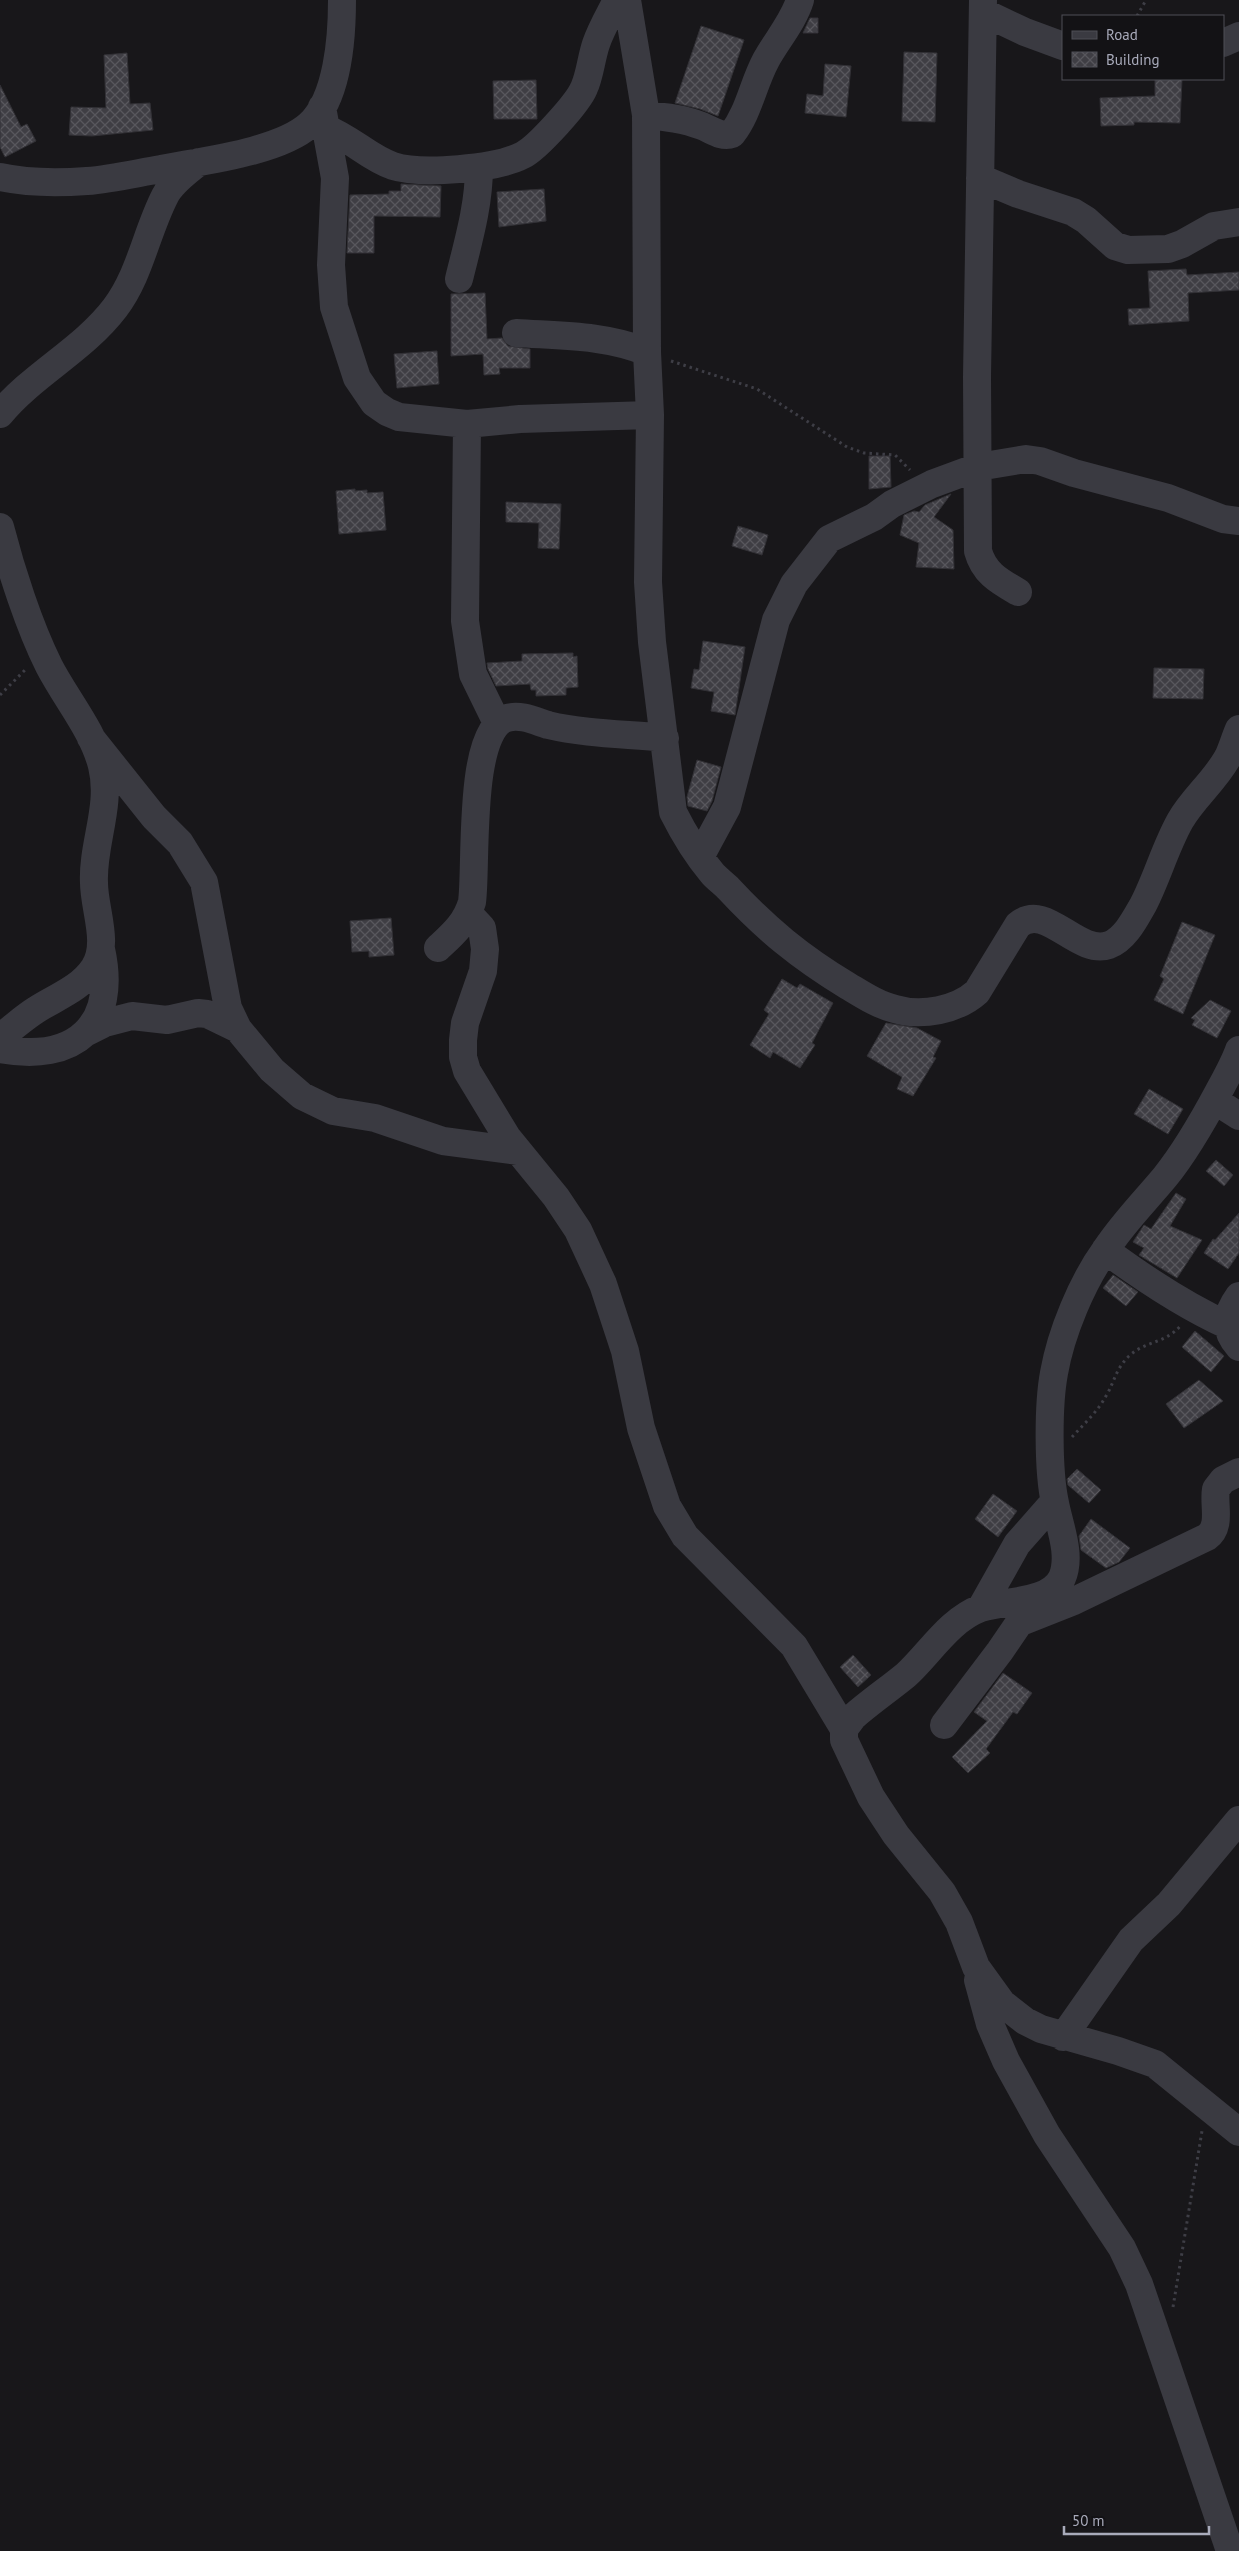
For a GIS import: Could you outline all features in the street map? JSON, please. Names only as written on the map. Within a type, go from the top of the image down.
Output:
[{"type":"street","points":[[342,0],[339,49],[325,118],[335,178],[331,265],[333,299],[336,318],[357,378],[374,403],[387,412],[399,417],[468,424],[520,419],[650,415]]},
{"type":"street","points":[[325,118],[344,136],[378,159],[408,170],[479,167],[506,162],[534,148],[577,100],[584,89],[596,43],[617,0]]},
{"type":"street","points":[[627,0],[646,115],[647,352],[650,415],[648,582],[652,642],[665,738],[669,790],[674,812],[683,832],[700,857],[756,919],[788,946],[831,976],[871,1000],[896,1010],[921,1011],[951,1008],[968,1000],[977,992],[1018,925],[1024,921],[1042,920],[1094,946],[1109,945],[1118,940],[1136,916],[1148,894],[1178,824],[1189,806],[1228,758],[1239,729]]},
{"type":"street","points":[[646,115],[676,118],[699,124],[722,135],[732,134],[750,102],[765,62],[787,27],[800,0]]},
{"type":"street","points":[[983,6],[1025,32],[1062,46]]},
{"type":"street","points":[[983,6],[977,377],[978,551],[982,564],[993,577],[1018,592]]},
{"type":"street","points":[[1224,43],[1239,36]]},
{"type":"street","points":[[0,177],[87,181],[199,162],[282,141],[310,124],[325,118]]},
{"type":"street","points":[[0,414],[16,396],[80,343],[114,309],[129,287],[165,196],[179,178],[199,162]]},
{"type":"street","points":[[459,279],[473,222],[479,188],[479,167]]},
{"type":"street","points":[[980,178],[1018,194],[1073,212],[1086,220],[1111,243],[1128,250],[1168,249],[1182,244],[1214,226],[1239,222]]},
{"type":"street","points":[[516,333],[606,339],[626,343],[647,352]]},
{"type":"street","points":[[468,424],[465,620],[473,674],[497,723]]},
{"type":"street","points":[[700,857],[727,807],[776,620],[794,584],[829,539],[874,517],[892,504],[922,489],[978,467],[1026,459],[1040,461],[1074,473],[1168,498],[1223,519],[1239,521]]},
{"type":"street","points":[[0,527],[9,561],[43,652],[63,692],[91,738],[154,817],[180,843],[204,882],[228,1008],[238,1030],[283,1080],[302,1096],[333,1111],[375,1118],[443,1141],[518,1152]]},
{"type":"street","points":[[438,948],[462,925],[469,914],[474,888],[473,844],[477,790],[486,746],[497,723],[508,717],[521,717],[593,732],[665,738]]},
{"type":"street","points":[[87,1032],[104,994],[106,977],[101,949],[93,869],[104,806],[105,781],[102,765],[91,738]]},
{"type":"street","points":[[469,914],[482,928],[485,949],[483,971],[465,1023],[463,1057],[475,1086],[518,1152],[556,1197],[578,1230],[603,1284],[625,1351],[641,1428],[667,1506],[685,1536],[794,1646],[844,1729],[846,1749],[871,1798],[896,1834],[942,1892],[959,1922],[976,1967],[979,1988],[990,2024],[1006,2061],[1048,2135],[1122,2248],[1139,2284],[1230,2551]]},
{"type":"street","points":[[0,1037],[25,1017],[79,984],[97,964],[101,949]]},
{"type":"street","points":[[0,1049],[15,1052],[51,1050],[76,1043],[87,1032],[105,1022],[132,1016],[167,1020],[198,1013],[207,1014],[238,1030]]},
{"type":"street","points":[[844,1729],[853,1716],[905,1675],[939,1639],[981,1608],[1035,1596],[1056,1586],[1062,1578],[1064,1567],[1061,1526],[1054,1502],[1050,1409],[1056,1364],[1063,1336],[1080,1296],[1105,1250],[1166,1175],[1194,1134],[1214,1100],[1239,1050]]},
{"type":"street","points":[[1214,1100],[1239,1116]]},
{"type":"street","points":[[1105,1250],[1138,1274],[1233,1336]]},
{"type":"street","points":[[1233,1336],[1228,1314],[1239,1296]]},
{"type":"street","points":[[1021,1622],[1074,1600],[1207,1537],[1214,1531],[1216,1526],[1216,1489],[1224,1480],[1239,1472]]},
{"type":"street","points":[[981,1608],[1017,1544],[1054,1502]]},
{"type":"street","points":[[944,1725],[1021,1622],[1035,1596]]},
{"type":"street","points":[[1063,2037],[1131,1940],[1169,1904],[1239,1820]]},
{"type":"street","points":[[976,1967],[990,1988],[1012,2011],[1041,2029],[1063,2037],[1118,2051],[1155,2064],[1202,2104],[1239,2132]]},
{"type":"path","points":[[1138,15],[1146,0]]},
{"type":"path","points":[[647,352],[687,368],[757,389],[853,450],[864,453],[890,454],[899,457],[922,489]]},
{"type":"path","points":[[0,696],[43,652]]},
{"type":"path","points":[[1052,1461],[1107,1395],[1119,1368],[1137,1350],[1173,1335],[1192,1308]]},
{"type":"path","points":[[1172,2313],[1197,2164],[1202,2104]]},
{"type":"building","points":[[810,18],[818,18],[818,33],[803,33]]},
{"type":"building","points":[[701,26],[744,40],[718,116],[675,103]]},
{"type":"building","points":[[904,52],[937,53],[935,122],[902,121]]},
{"type":"building","points":[[127,53],[130,104],[150,103],[153,130],[92,136],[69,135],[71,107],[106,108],[104,55]]},
{"type":"building","points":[[825,64],[851,66],[846,117],[805,113],[807,94],[823,96]]},
{"type":"building","points":[[536,80],[537,119],[494,119],[493,81]]},
{"type":"building","points":[[1155,80],[1182,80],[1180,123],[1134,122],[1134,125],[1101,126],[1100,98],[1155,96]]},
{"type":"building","points":[[0,85],[21,127],[27,124],[36,141],[5,157],[0,147]]},
{"type":"building","points":[[401,184],[441,186],[440,217],[374,216],[374,253],[347,253],[350,195],[389,194],[389,191],[401,191]]},
{"type":"building","points":[[544,189],[546,221],[499,227],[497,192]]},
{"type":"building","points":[[1186,269],[1187,275],[1239,272],[1239,290],[1188,293],[1189,321],[1129,325],[1128,309],[1150,308],[1148,271]]},
{"type":"building","points":[[485,293],[487,339],[502,338],[508,346],[530,349],[530,368],[499,368],[500,374],[484,375],[483,354],[451,356],[451,294]]},
{"type":"building","points":[[437,351],[439,384],[397,388],[394,354]]},
{"type":"building","points":[[869,456],[890,456],[891,487],[869,489]]},
{"type":"building","points":[[355,489],[355,491],[367,490],[367,493],[383,492],[386,530],[339,534],[336,491]]},
{"type":"building","points":[[951,494],[934,517],[953,530],[954,569],[916,567],[919,543],[900,535],[904,515],[914,511],[919,512],[925,505]]},
{"type":"building","points":[[506,502],[561,504],[559,549],[538,548],[539,523],[506,522]]},
{"type":"building","points":[[738,526],[768,535],[762,555],[732,546]]},
{"type":"building","points":[[703,641],[745,647],[735,715],[711,711],[714,692],[691,688],[694,669],[699,670]]},
{"type":"building","points":[[573,653],[573,657],[577,656],[578,687],[566,688],[566,695],[536,696],[536,690],[531,690],[530,684],[496,686],[487,663],[522,661],[522,654]]},
{"type":"building","points":[[1154,668],[1204,669],[1203,699],[1153,698]]},
{"type":"building","points":[[697,760],[721,767],[712,801],[707,811],[688,806],[687,797]]},
{"type":"building","points":[[391,918],[394,955],[369,957],[369,951],[352,952],[350,921]]},
{"type":"building","points":[[1182,922],[1215,935],[1183,1014],[1154,1000],[1164,979],[1160,976]]},
{"type":"building","points":[[782,979],[797,988],[800,984],[833,1003],[812,1043],[815,1045],[800,1068],[773,1052],[770,1058],[750,1045],[769,1014],[764,1010]]},
{"type":"building","points":[[1210,1000],[1231,1011],[1217,1038],[1192,1025],[1195,1020],[1191,1018]]},
{"type":"building","points":[[886,1023],[917,1028],[941,1041],[933,1057],[936,1058],[913,1096],[897,1089],[902,1077],[867,1056]]},
{"type":"building","points":[[1149,1089],[1183,1109],[1168,1134],[1134,1114]]},
{"type":"building","points":[[1216,1160],[1233,1175],[1224,1186],[1206,1171]]},
{"type":"building","points":[[1176,1193],[1186,1199],[1170,1226],[1202,1240],[1177,1278],[1139,1255],[1144,1248],[1133,1242],[1144,1225],[1151,1229]]},
{"type":"building","points":[[1239,1213],[1239,1253],[1228,1269],[1204,1253],[1213,1239],[1215,1240]]},
{"type":"building","points":[[1113,1275],[1138,1292],[1126,1306],[1103,1288]]},
{"type":"building","points":[[1195,1331],[1224,1356],[1211,1372],[1182,1347]]},
{"type":"building","points":[[1199,1380],[1223,1401],[1184,1428],[1166,1404]]},
{"type":"building","points":[[1077,1469],[1101,1490],[1089,1503],[1068,1485],[1067,1479]]},
{"type":"building","points":[[993,1494],[1017,1511],[998,1537],[975,1519]]},
{"type":"building","points":[[1091,1519],[1130,1548],[1119,1562],[1106,1568],[1081,1550],[1079,1536]]},
{"type":"building","points":[[853,1655],[871,1675],[858,1687],[840,1667]]},
{"type":"building","points":[[1003,1673],[1032,1693],[1017,1714],[1013,1712],[986,1749],[990,1753],[968,1773],[952,1757],[987,1721],[974,1712]]}]
